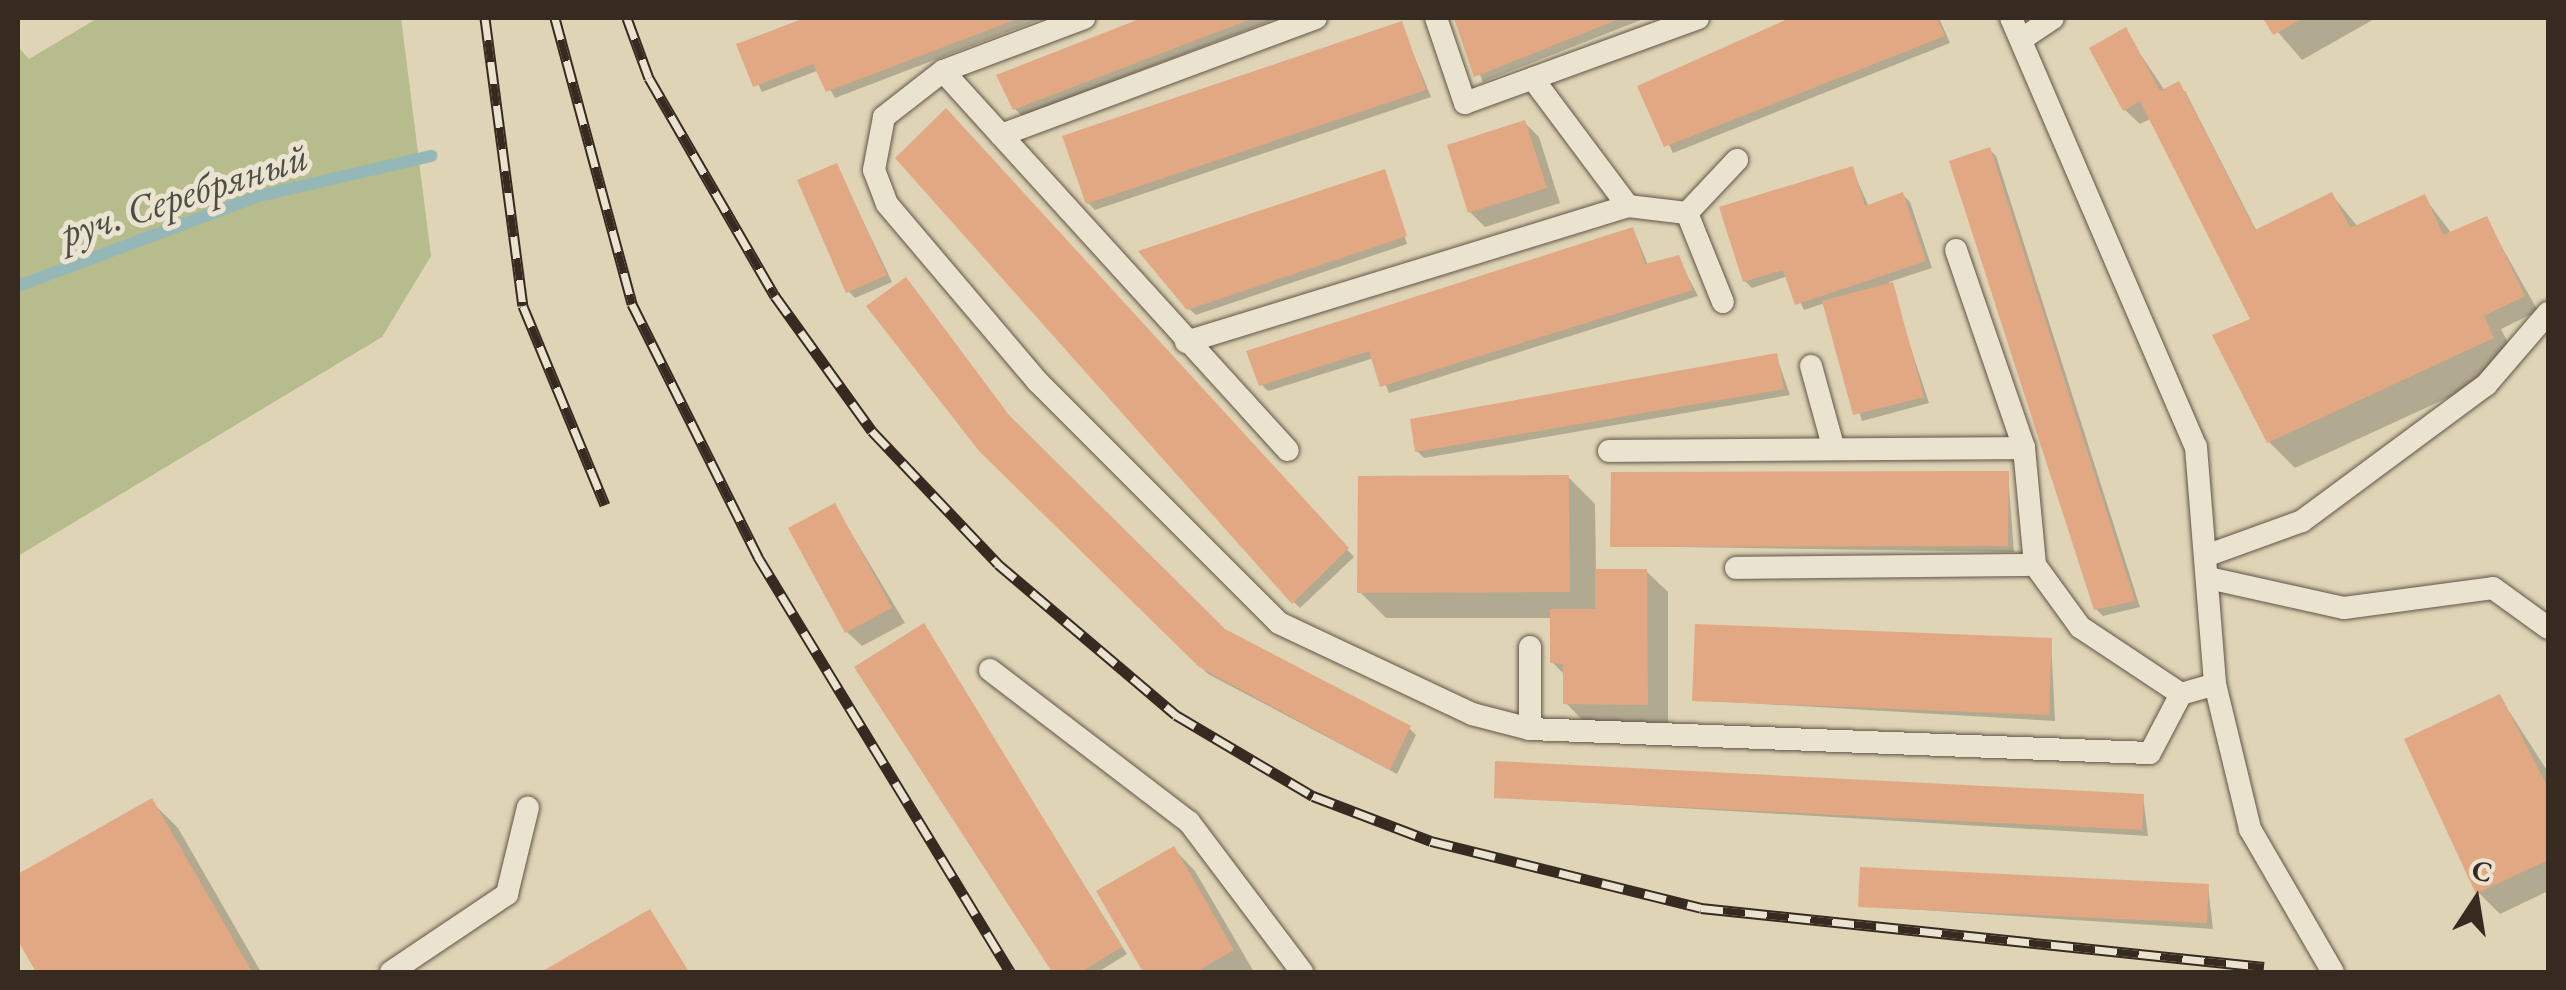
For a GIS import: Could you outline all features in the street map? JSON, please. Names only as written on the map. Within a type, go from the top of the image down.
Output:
[{"type":"lane","points":[[1084,18],[943,71],[884,118],[874,170],[886,204],[1037,381],[1278,623],[1472,714],[1530,729],[2150,753],[2182,694],[2215,684]]},
{"type":"lane","points":[[1001,134],[1316,18]]},
{"type":"lane","points":[[1436,18],[1465,103],[1698,18]]},
{"type":"lane","points":[[2052,18],[2017,28],[2196,448],[2213,578],[2215,684],[2250,829],[2333,972]]},
{"type":"lane","points":[[943,71],[1288,450]]},
{"type":"lane","points":[[1534,78],[1628,206]]},
{"type":"lane","points":[[1687,213],[1737,160]]},
{"type":"lane","points":[[1186,342],[1628,206],[1687,213]]},
{"type":"lane","points":[[1687,213],[1723,302]]},
{"type":"lane","points":[[1956,250],[2024,448],[2035,565],[2080,627],[2182,694]]},
{"type":"lane","points":[[2211,554],[2302,521],[2486,385],[2548,312]]},
{"type":"lane","points":[[1812,366],[1833,446]]},
{"type":"lane","points":[[1609,451],[1833,446],[2024,448]]},
{"type":"lane","points":[[1736,568],[2035,565]]},
{"type":"lane","points":[[2213,578],[2344,608],[2493,588],[2548,628]]},
{"type":"lane","points":[[1530,647],[1530,729]]},
{"type":"lane","points":[[990,670],[1189,822],[1302,972]]},
{"type":"lane","points":[[391,972],[507,894],[528,807]]},
{"type":"green space","points":[[98,18],[401,18],[431,256],[382,337],[18,556],[18,47],[29,59]]},
{"type":"building","points":[[805,18],[1020,18],[826,92],[813,64],[753,87],[736,44]]},
{"type":"building","points":[[1142,18],[1254,18],[1013,110],[996,75]]},
{"type":"building","points":[[1454,18],[1622,18],[1474,77]]},
{"type":"building","points":[[1790,18],[1937,18],[1945,36],[1664,147],[1637,86]]},
{"type":"building","points":[[2263,18],[2304,18],[2273,35]]},
{"type":"building","points":[[1402,21],[1426,90],[1086,204],[1062,136]]},
{"type":"building","points":[[2126,27],[2160,91],[2179,81],[2255,230],[2332,192],[2350,228],[2425,194],[2443,235],[2487,216],[2525,296],[2484,316],[2494,338],[2267,443],[2212,335],[2250,319],[2140,101],[2123,111],[2089,48]]},
{"type":"building","points":[[946,108],[1349,548],[1292,604],[895,158]]},
{"type":"building","points":[[1525,120],[1547,188],[1468,213],[1447,145]]},
{"type":"building","points":[[1990,147],[2135,601],[2094,610],[1949,161]]},
{"type":"building","points":[[837,163],[887,275],[846,293],[797,180]]},
{"type":"building","points":[[1853,166],[1865,206],[1903,192],[1926,261],[1795,305],[1783,270],[1743,282],[1719,207]]},
{"type":"building","points":[[1385,169],[1407,236],[1187,310],[1138,251]]},
{"type":"building","points":[[1633,227],[1645,264],[1679,255],[1693,290],[1380,387],[1369,351],[1259,386],[1246,351]]},
{"type":"building","points":[[906,277],[1009,415],[1225,629],[1411,726],[1390,770],[1199,667],[979,451],[866,306]]},
{"type":"building","points":[[1893,282],[1924,397],[1853,415],[1822,301]]},
{"type":"building","points":[[1777,353],[1784,389],[1415,452],[1410,419]]},
{"type":"building","points":[[2009,471],[2008,546],[1610,547],[1611,472]]},
{"type":"building","points":[[1569,475],[1570,592],[1357,593],[1358,476]]},
{"type":"building","points":[[835,503],[892,608],[845,633],[788,528]]},
{"type":"building","points":[[1595,569],[1647,569],[1648,705],[1563,704],[1563,664],[1550,663],[1550,609],[1595,609]]},
{"type":"building","points":[[924,623],[1122,947],[1081,972],[1052,972],[854,667]]},
{"type":"building","points":[[1695,624],[2052,638],[2049,715],[1692,701]]},
{"type":"building","points":[[2500,694],[2548,788],[2548,860],[2476,894],[2404,739]]},
{"type":"building","points":[[1495,761],[2144,794],[2142,830],[1494,798]]},
{"type":"building","points":[[152,798],[252,972],[36,972],[18,941],[18,874]]},
{"type":"building","points":[[1174,846],[1234,950],[1196,972],[1143,972],[1096,891]]},
{"type":"building","points":[[1860,867],[2209,884],[2207,923],[1858,907]]},
{"type":"building","points":[[650,909],[689,972],[541,972]]},
{"type":"waterway","name":"руч. Серебряный","points":[[18,286],[259,196],[431,156]]},
{"type":"railway","points":[[485,18],[523,306],[605,505]]},
{"type":"railway","points":[[555,18],[632,304],[758,557],[1010,972]]},
{"type":"railway","points":[[627,18],[649,78],[775,296],[872,431],[998,564],[1176,715],[1313,796],[1431,841],[1701,908],[2264,967]]}]
